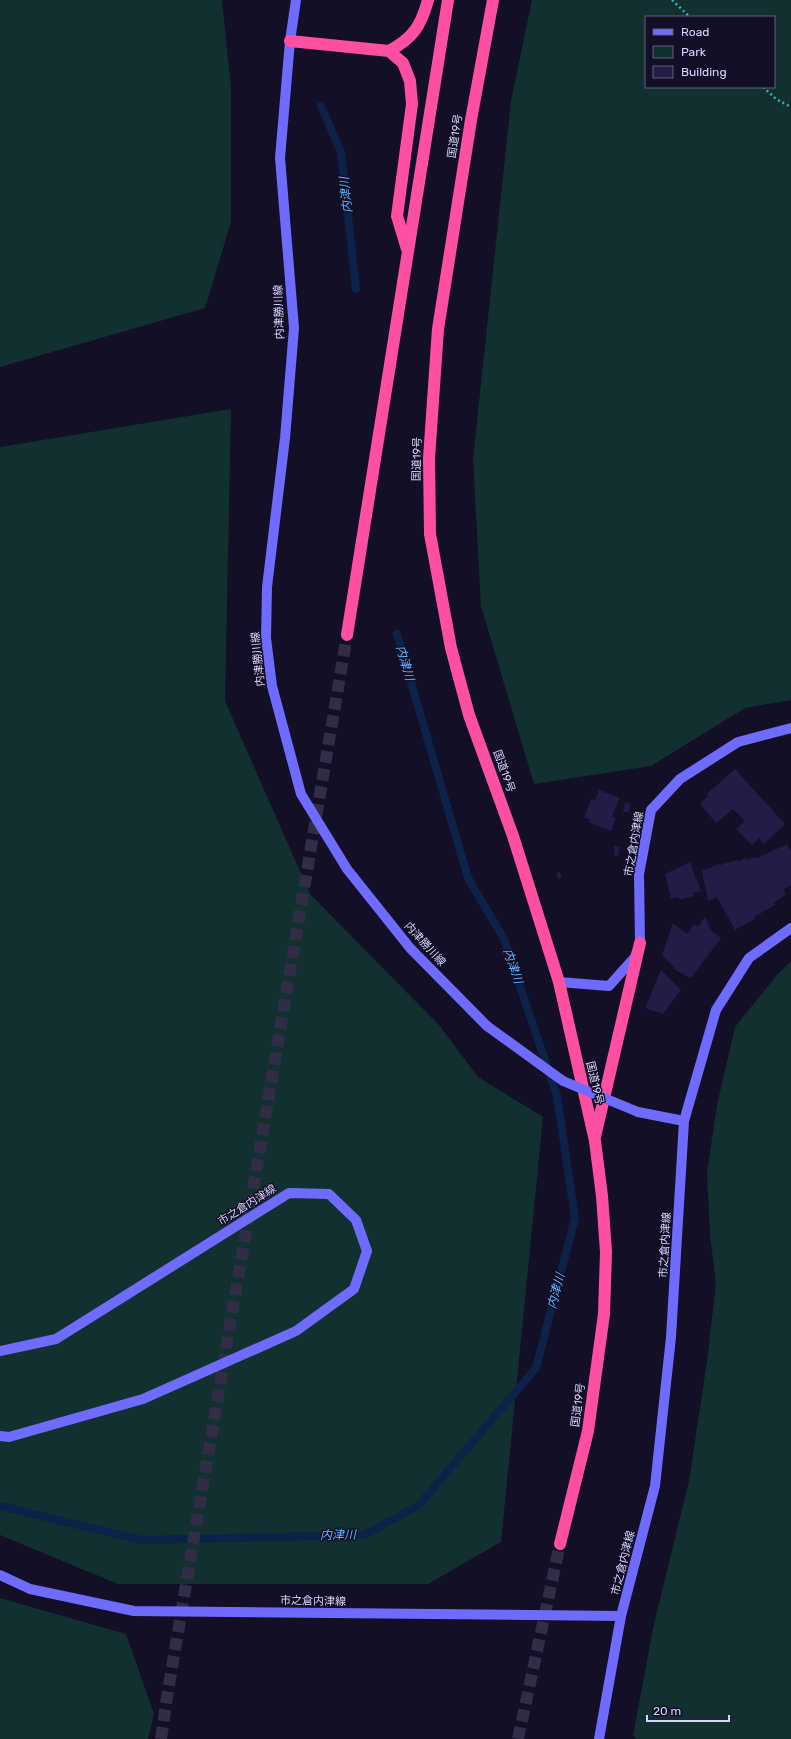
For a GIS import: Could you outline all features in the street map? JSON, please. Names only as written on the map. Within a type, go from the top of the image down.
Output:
[{"type":"highway","points":[[389,51],[402,44],[414,32],[423,17],[428,0]]},
{"type":"highway","points":[[347,636],[448,0]]},
{"type":"highway","name":"国道19号","points":[[493,0],[471,120],[438,329],[429,458],[430,534],[451,648],[469,715],[513,836],[559,982],[594,1141],[602,1196],[606,1252],[604,1314],[588,1431],[560,1544]]},
{"type":"highway","points":[[290,41],[389,51],[403,62],[410,80],[412,104],[397,216],[408,251]]},
{"type":"highway","points":[[594,1141],[640,943]]},
{"type":"main road","name":"内津勝川線","points":[[296,0],[290,41],[280,158],[294,328],[285,438],[267,586],[266,638],[272,686],[301,794],[347,869],[410,948],[487,1026],[563,1081],[638,1112],[684,1121]]},
{"type":"main road","name":"市之倉内津線","points":[[559,982],[609,986],[634,957],[640,943],[640,874],[651,810],[680,779],[738,742],[791,728]]},
{"type":"main road","name":"市之倉内津線","points":[[0,1575],[30,1589],[134,1610],[621,1616],[655,1486],[671,1337],[684,1121],[716,1010],[749,958],[791,928]]},
{"type":"main road","name":"市之倉内津線","points":[[0,1351],[56,1339],[288,1193],[328,1194],[356,1220],[367,1251],[354,1288],[296,1331],[143,1398],[9,1437],[0,1436]]},
{"type":"main road","points":[[599,1739],[621,1616]]},
{"type":"path","points":[[672,0],[689,16]]},
{"type":"path","points":[[764,88],[776,99],[791,107]]},
{"type":"green space","points":[[0,0],[222,0],[231,88],[231,222],[205,308],[0,367]]},
{"type":"green space","points":[[532,0],[791,0],[791,700],[745,708],[651,766],[534,784],[481,606],[473,459],[511,101]]},
{"type":"green space","points":[[231,409],[225,701],[310,894],[439,1025],[478,1077],[543,1117],[501,1542],[428,1584],[118,1584],[0,1535],[0,447]]},
{"type":"green space","points":[[791,961],[791,1739],[637,1739],[633,1735],[654,1624],[689,1481],[707,1361],[716,1284],[710,1235],[707,1173],[717,1105],[735,1027],[777,975]]},
{"type":"green space","points":[[0,1598],[126,1634],[154,1714],[148,1739],[0,1739]]},
{"type":"building","points":[[735,769],[785,824],[764,844],[759,838],[752,845],[736,829],[745,821],[733,809],[716,823],[700,804],[708,796],[707,794]]},
{"type":"building","points":[[599,790],[620,798],[612,817],[616,818],[611,831],[588,822],[590,820],[584,817],[591,799],[595,800]]},
{"type":"building","points":[[625,802],[631,804],[628,813],[623,811]]},
{"type":"building","points":[[787,844],[791,851],[791,885],[783,889],[786,894],[774,903],[775,905],[754,917],[755,919],[735,930],[717,897],[708,901],[702,871],[719,864],[737,860],[740,861],[747,857],[747,860],[755,857],[758,858]]},
{"type":"building","points":[[614,846],[619,847],[618,856],[614,855]]},
{"type":"building","points":[[690,862],[701,891],[693,893],[694,896],[679,900],[679,897],[671,899],[665,874]]},
{"type":"building","points":[[560,872],[562,878],[558,879],[556,874]]},
{"type":"building","points":[[705,917],[711,930],[721,938],[691,978],[677,971],[662,955],[673,923],[687,934],[694,924],[698,927]]},
{"type":"building","points":[[661,970],[681,990],[663,1014],[645,1008]]},
{"type":"waterway","name":"内津川","points":[[321,106],[341,152],[356,289]]},
{"type":"waterway","name":"内津川","points":[[0,1506],[141,1540],[364,1535],[418,1506],[536,1368],[575,1218],[557,1096],[504,939],[468,878],[397,634]]},
{"type":"tunnel","points":[[161,1739],[347,635]]},
{"type":"tunnel","points":[[518,1739],[560,1544]]}]
